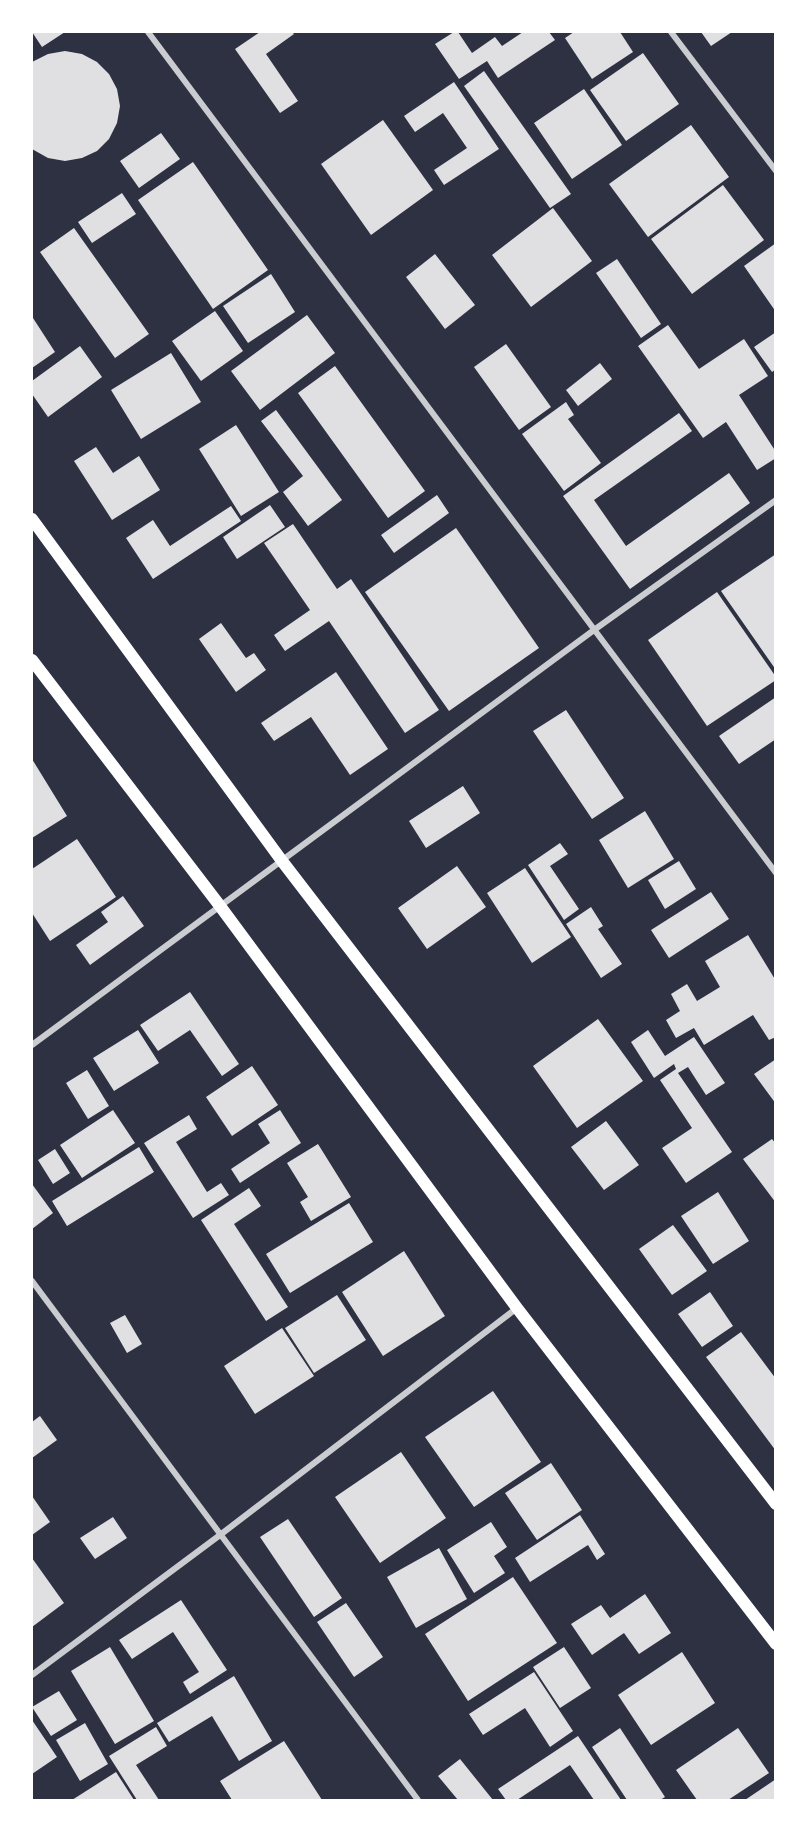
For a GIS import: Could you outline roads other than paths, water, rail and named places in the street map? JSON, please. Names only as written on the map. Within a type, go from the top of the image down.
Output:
[{"type":"main road","points":[[32,519],[282,861],[776,1504]]},
{"type":"main road","points":[[32,660],[220,906],[517,1308],[776,1644]]},
{"type":"street","points":[[148,32],[776,873]]},
{"type":"street","points":[[671,32],[776,171]]},
{"type":"street","points":[[32,1045],[594,630],[776,500]]},
{"type":"street","points":[[32,1281],[418,1800]]},
{"type":"street","points":[[32,1675],[220,1535],[517,1308]]}]
